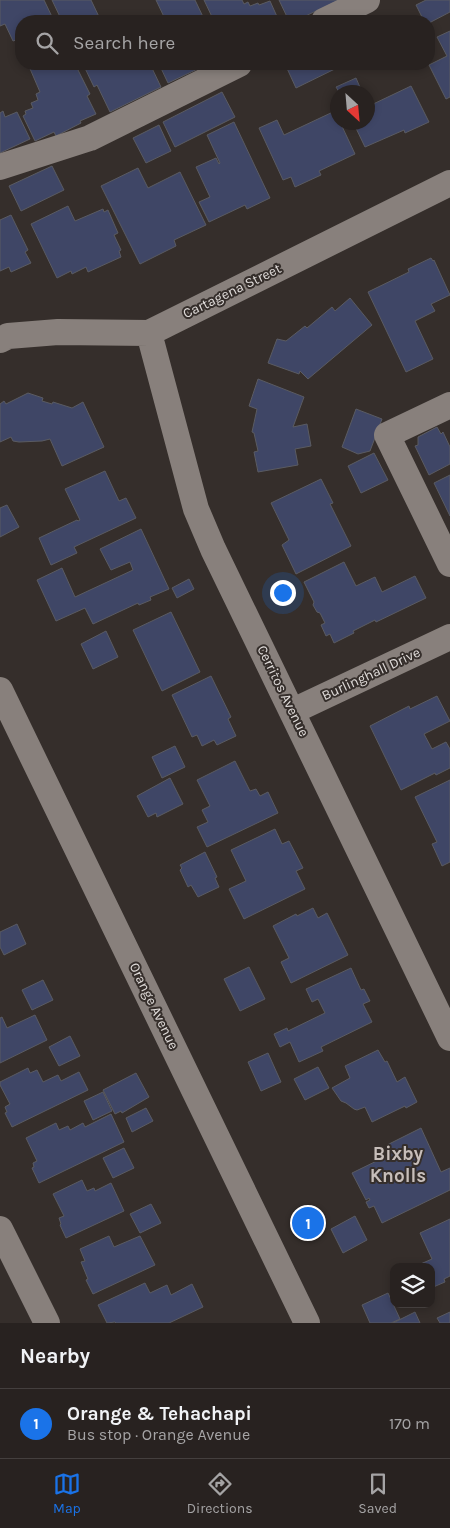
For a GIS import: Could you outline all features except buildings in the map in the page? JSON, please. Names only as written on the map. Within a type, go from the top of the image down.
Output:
[{"type":"street","points":[[336,15],[367,0]]},
{"type":"street","points":[[0,167],[90,138],[227,70]]},
{"type":"street","name":"Cartagena Street","points":[[0,340],[8,336],[58,332],[149,333],[450,183]]},
{"type":"street","name":"Cerritos Avenue","points":[[149,333],[196,509],[213,549],[450,1038]]},
{"type":"street","points":[[450,405],[388,435],[450,564]]},
{"type":"street","name":"Burlinghall Drive","points":[[293,711],[450,637]]},
{"type":"street","name":"Orange Avenue","points":[[0,690],[307,1323]]},
{"type":"street","points":[[0,1229],[47,1323]]},
{"type":"place","name":"Orange & Tehachapi","points":[[308,1223]]},
{"type":"district","name":"Bixby Knolls","points":[[398,1165]]}]
